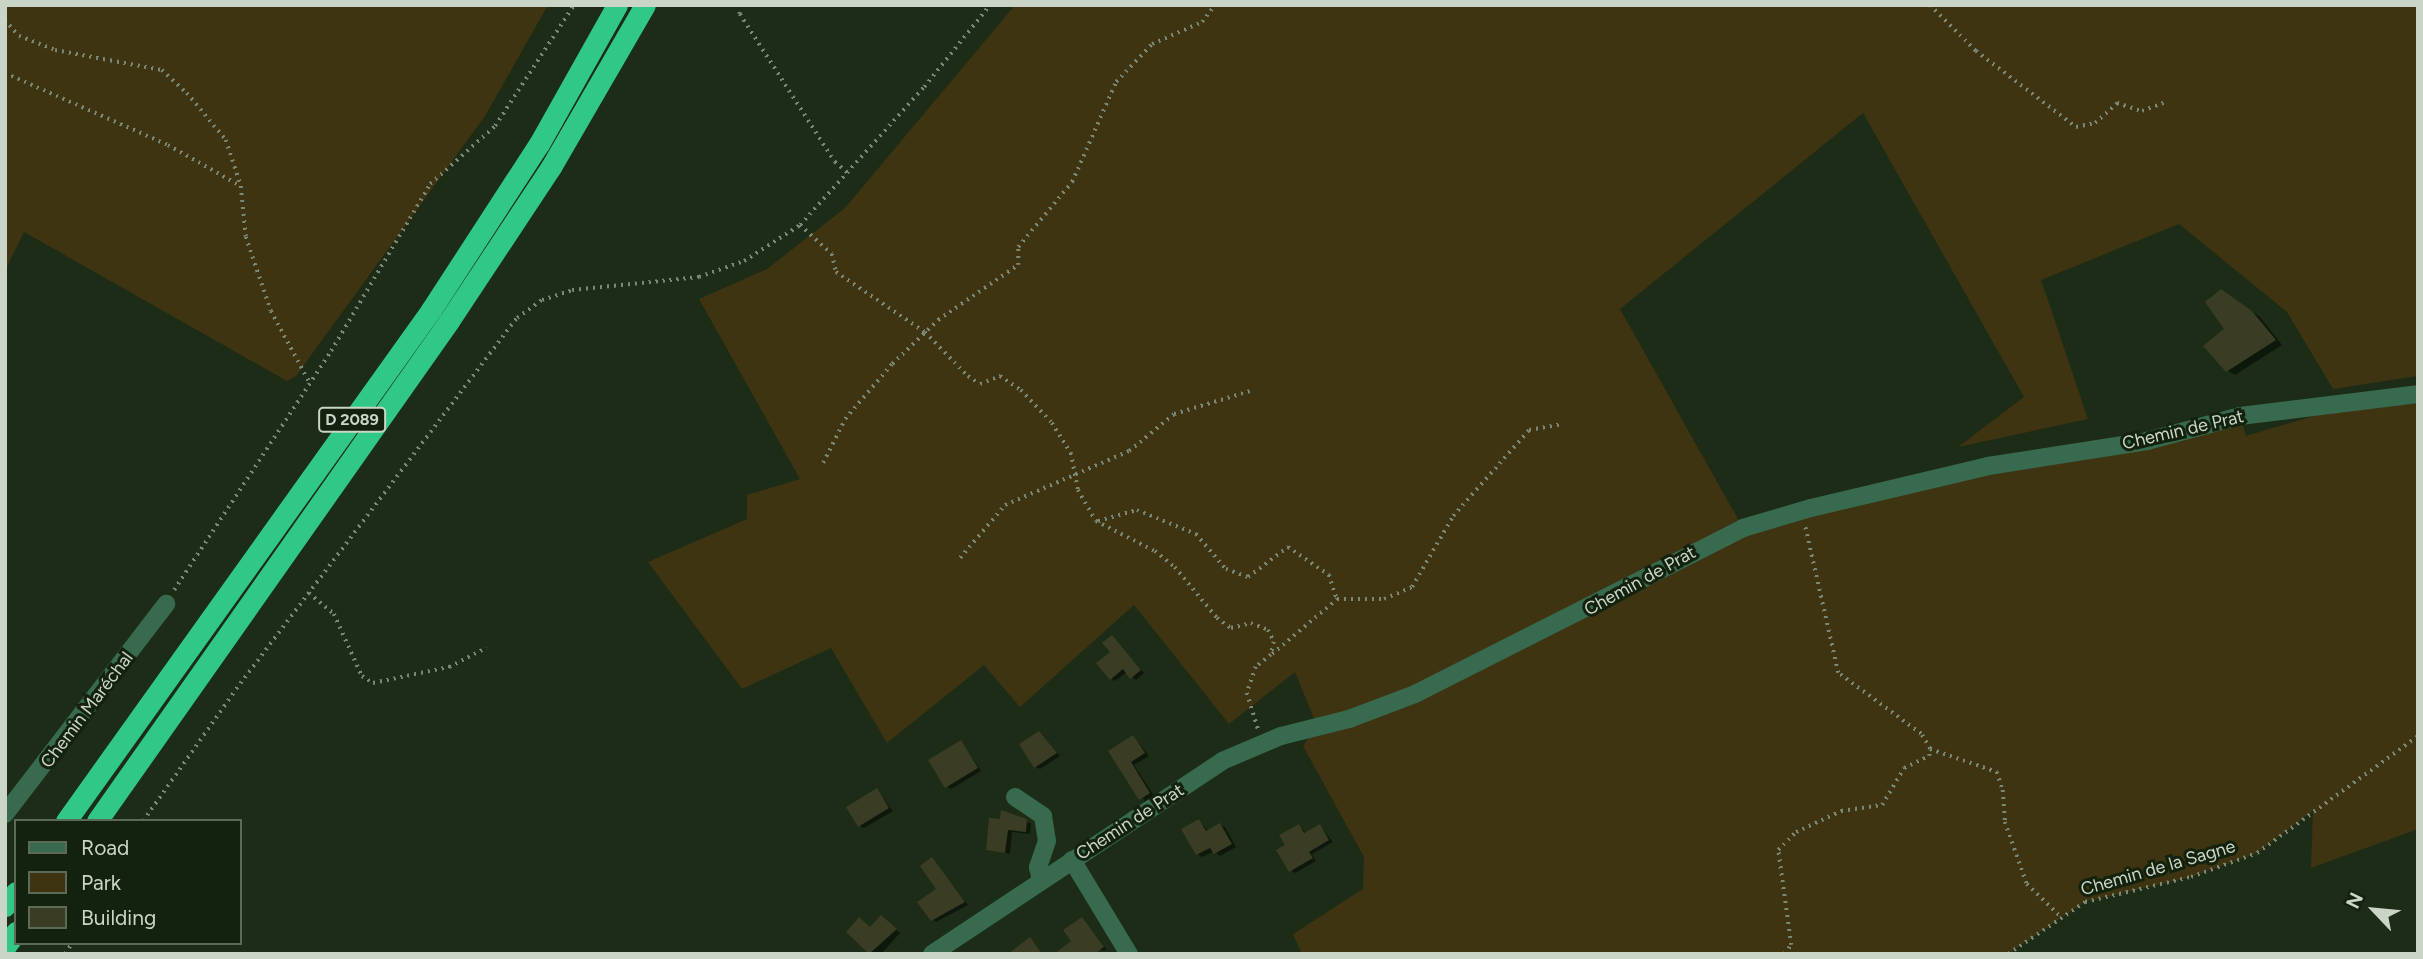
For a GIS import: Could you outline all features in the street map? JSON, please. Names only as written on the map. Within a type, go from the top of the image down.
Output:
[{"type":"highway","name":"D 2089","points":[[67,819],[430,310],[539,144],[617,5]]},
{"type":"highway","name":"D 2089","points":[[98,819],[449,321],[551,167],[645,5]]},
{"type":"street","name":"Chemin de Prat","points":[[932,954],[1222,761],[1415,694],[1595,607],[1702,547],[1801,511],[1989,466],[2147,441],[2239,416],[2418,394]]},
{"type":"street","name":"Chemin Maréchal","points":[[5,814],[166,604]]},
{"type":"street","points":[[1015,797],[1037,807],[1044,816],[1047,841],[1038,867],[1041,880]]},
{"type":"street","points":[[1072,860],[1129,954]]},
{"type":"path","points":[[166,604],[310,383],[430,184],[495,126],[575,5]]},
{"type":"path","points":[[739,5],[740,14],[835,162],[848,173]]},
{"type":"path","points":[[143,819],[493,348],[534,306],[572,290],[699,277],[744,261],[800,225],[848,173],[990,5]]},
{"type":"path","points":[[823,463],[845,419],[925,332],[1018,265],[1018,247],[1072,182],[1116,82],[1152,44],[1202,22],[1215,5]]},
{"type":"path","points":[[1930,5],[1985,59],[2076,127],[2095,122],[2117,103],[2142,111],[2165,102]]},
{"type":"path","points":[[5,20],[19,36],[55,50],[162,70],[226,140],[241,186],[246,237],[271,311],[310,383]]},
{"type":"path","points":[[5,73],[168,145],[241,186]]},
{"type":"path","points":[[800,225],[832,254],[836,272],[925,332],[980,384],[1000,376],[1021,390],[1052,423],[1071,453],[1075,475],[1096,522],[1155,551],[1175,567],[1217,618],[1231,628],[1251,623],[1268,630],[1274,642],[1271,655]]},
{"type":"path","points":[[960,558],[1005,505],[1129,451],[1174,414],[1250,391]]},
{"type":"path","points":[[1263,745],[1247,693],[1256,667],[1337,599],[1384,599],[1412,587],[1453,516],[1529,430],[1563,424]]},
{"type":"path","points":[[1096,522],[1137,510],[1196,534],[1226,569],[1248,577],[1289,547],[1329,575],[1337,599]]},
{"type":"path","points":[[1784,954],[1791,945],[1778,850],[1796,832],[1841,811],[1882,805],[1904,768],[1929,756],[1930,749],[1921,734],[1838,673],[1825,600],[1801,511]]},
{"type":"path","points":[[309,593],[334,614],[362,676],[373,683],[449,667],[486,648]]},
{"type":"path","name":"Chemin de la Sagne","points":[[2008,954],[2085,902],[2191,877],[2257,853],[2418,736]]},
{"type":"path","points":[[1930,749],[1997,772],[2003,790],[2005,822],[2027,884],[2061,917]]},
{"type":"green space","points":[[5,5],[548,5],[485,116],[296,376],[287,381],[24,232],[5,271]]},
{"type":"green space","points":[[1015,5],[2418,5],[2418,376],[2333,389],[2287,312],[2179,224],[2041,280],[2088,419],[1958,447],[2024,397],[1863,113],[1620,309],[1743,528],[2240,416],[2246,436],[2418,385],[2418,829],[2311,868],[2313,811],[2257,853],[2191,877],[2085,902],[2008,954],[1302,954],[1293,934],[1363,889],[1364,857],[1303,746],[1317,726],[1295,672],[1229,724],[1134,605],[1020,707],[984,665],[887,743],[831,648],[742,689],[648,562],[747,519],[747,495],[800,479],[699,299],[767,269],[845,208]]},
{"type":"building","points":[[2221,289],[2252,311],[2276,340],[2226,372],[2203,346],[2224,329],[2205,302]]},
{"type":"building","points":[[1112,635],[1141,670],[1130,679],[1123,669],[1110,680],[1096,663],[1110,652],[1102,643]]},
{"type":"building","points":[[1039,731],[1057,753],[1034,768],[1019,744]]},
{"type":"building","points":[[1133,735],[1145,753],[1131,762],[1150,793],[1139,800],[1108,751]]},
{"type":"building","points":[[961,740],[978,768],[945,788],[928,760]]},
{"type":"building","points":[[877,788],[889,808],[858,827],[846,807]]},
{"type":"building","points":[[1001,810],[1027,819],[1026,832],[1008,830],[1005,853],[986,850],[989,818],[1000,819]]},
{"type":"building","points":[[1199,819],[1206,831],[1220,823],[1232,844],[1214,854],[1210,848],[1196,855],[1181,829]]},
{"type":"building","points":[[1299,824],[1304,833],[1320,824],[1329,840],[1309,852],[1313,858],[1289,872],[1276,850],[1285,845],[1279,835]]},
{"type":"building","points":[[932,857],[965,902],[931,921],[917,902],[936,889],[920,866]]},
{"type":"building","points":[[881,915],[897,929],[869,954],[846,932],[859,917],[870,927]]},
{"type":"building","points":[[1082,917],[1104,947],[1095,954],[1054,954],[1071,941],[1063,930]]},
{"type":"building","points":[[1030,937],[1042,954],[1008,954]]}]
